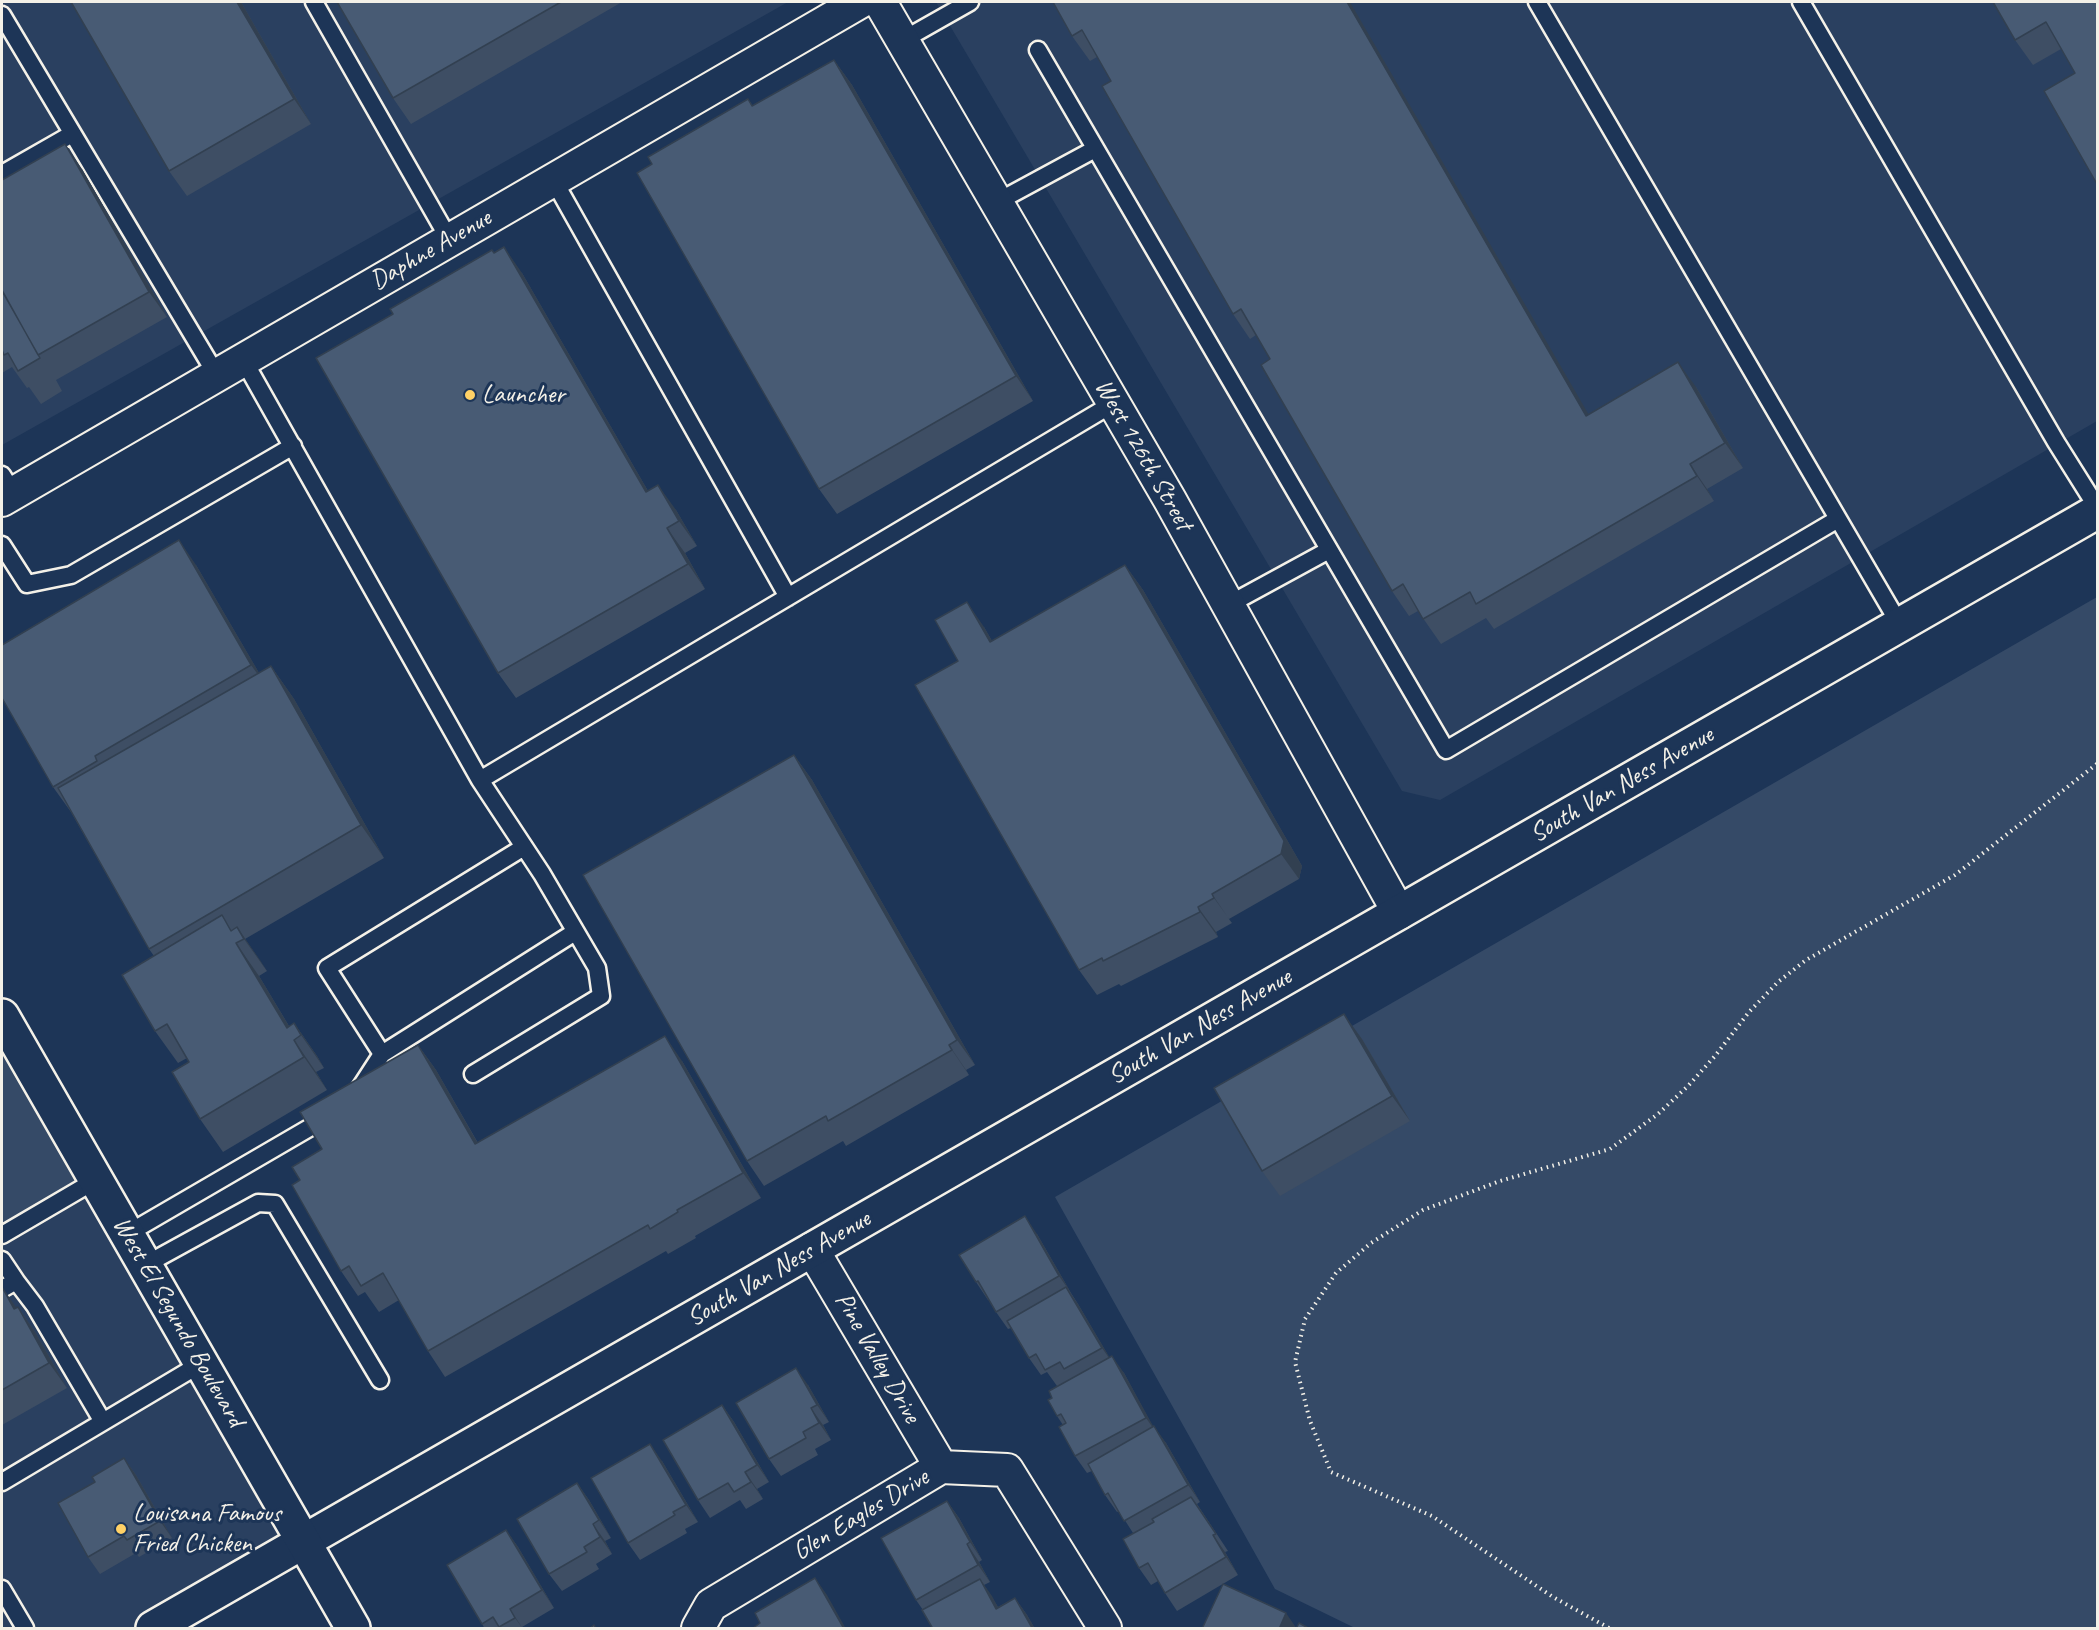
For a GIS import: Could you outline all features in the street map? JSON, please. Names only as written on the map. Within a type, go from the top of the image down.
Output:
[{"type":"main road","name":"South Van Ness Avenue","points":[[153,1629],[2097,510]]},
{"type":"main road","name":"West El Segundo Boulevard","points":[[2,1016],[353,1629]]},
{"type":"street","name":"West 126th Street","points":[[880,2],[1114,404],[1399,913]]},
{"type":"street","name":"Daphne Avenue","points":[[5,489],[243,359],[849,4]]},
{"type":"street","name":"Pine Valley Drive","points":[[813,1250],[941,1467]]},
{"type":"street","name":"Glen Eagles Drive","points":[[698,1629],[711,1605],[941,1467],[1007,1470],[1105,1629]]},
{"type":"lane","points":[[314,2],[449,239]]},
{"type":"lane","points":[[903,40],[970,2]]},
{"type":"lane","points":[[1538,2],[1900,625]]},
{"type":"lane","points":[[1801,2],[2097,510]]},
{"type":"lane","points":[[2,15],[216,374]]},
{"type":"lane","points":[[1038,50],[1446,750],[1838,519]]},
{"type":"lane","points":[[2,174],[72,134]]},
{"type":"lane","points":[[997,202],[1095,149]]},
{"type":"lane","points":[[553,179],[788,597]]},
{"type":"lane","points":[[243,359],[480,780],[542,874],[597,968],[601,996],[473,1074]]},
{"type":"lane","points":[[480,780],[1114,404]]},
{"type":"lane","points":[[2,544],[27,584],[71,575],[293,446]]},
{"type":"lane","points":[[1228,605],[1329,550]]},
{"type":"lane","points":[[382,1054],[327,968],[524,847]]},
{"type":"lane","points":[[127,1234],[344,1107],[382,1054],[575,932]]},
{"type":"lane","points":[[2,1235],[96,1180]]},
{"type":"lane","points":[[145,1264],[258,1203],[275,1204],[380,1380]]},
{"type":"lane","points":[[2,1260],[9,1285],[35,1306],[102,1422]]},
{"type":"lane","points":[[2,1482],[202,1363]]},
{"type":"lane","points":[[2,1588],[25,1629]]},
{"type":"path","points":[[1609,1629],[1553,1597],[1432,1516],[1331,1473],[1310,1421],[1295,1362],[1305,1319],[1336,1273],[1371,1244],[1424,1210],[1500,1181],[1610,1149],[1658,1114],[1681,1093],[1715,1056],[1749,1012],[1778,982],[1806,960],[1955,875],[2097,763]]},
{"type":"shaded area","points":[[2,2],[788,2],[2,445]]},
{"type":"shaded area","points":[[936,2],[2097,2],[2097,421],[1440,800],[1402,791]]},
{"type":"shaded area","points":[[2097,597],[2097,1628],[1355,1628],[1275,1589],[1055,1197]]},
{"type":"shaded area","points":[[2,1016],[96,1180],[2,1235]]},
{"type":"shaded area","points":[[96,1180],[303,1542],[153,1628],[2,1628],[2,1295],[12,1288],[2,1268],[2,1235]]},
{"type":"building","points":[[71,2],[237,2],[294,99],[169,171]]},
{"type":"building","points":[[337,2],[561,2],[393,98]]},
{"type":"building","points":[[1053,2],[1347,2],[1586,416],[1678,362],[1725,443],[1690,464],[1697,476],[1476,604],[1470,592],[1423,619],[1403,584],[1392,591],[1261,365],[1270,359],[1241,309],[1233,314],[1102,86],[1111,81],[1082,30],[1072,36]]},
{"type":"building","points":[[1993,2],[2097,2],[2097,184],[2044,91],[2075,73],[2046,22],[2015,40]]},
{"type":"building","points":[[834,60],[1016,376],[819,489],[637,173],[652,164],[648,157],[748,99],[752,106]]},
{"type":"building","points":[[65,144],[149,292],[38,355],[2,290],[2,180]]},
{"type":"building","points":[[504,247],[646,492],[658,485],[679,521],[667,528],[688,564],[498,673],[316,358],[393,314],[390,309],[492,250],[494,253]]},
{"type":"building","points":[[2,291],[40,358],[18,371],[8,353],[4,355],[2,350]]},
{"type":"building","points":[[179,540],[251,665],[95,756],[97,761],[53,787],[2,698],[2,645]]},
{"type":"building","points":[[1125,565],[1284,841],[1281,854],[1212,894],[1214,898],[1198,907],[1200,912],[1103,961],[1102,958],[1079,970],[915,685],[958,661],[935,620],[967,602],[990,642]]},
{"type":"building","points":[[271,666],[361,825],[149,949],[58,788]]},
{"type":"building","points":[[794,755],[957,1040],[949,1045],[952,1050],[828,1121],[826,1116],[747,1161],[583,875]]},
{"type":"building","points":[[222,915],[231,931],[237,927],[244,939],[236,943],[287,1028],[294,1023],[301,1035],[294,1040],[304,1057],[200,1119],[172,1072],[189,1062],[167,1024],[155,1031],[122,975]]},
{"type":"building","points":[[1344,1014],[1392,1096],[1262,1171],[1214,1088]]},
{"type":"building","points":[[665,1036],[743,1173],[677,1210],[678,1212],[650,1229],[648,1225],[428,1351],[383,1273],[361,1286],[349,1266],[341,1271],[292,1185],[300,1180],[292,1167],[322,1149],[300,1112],[418,1045],[475,1144]]},
{"type":"building","points":[[1025,1216],[1059,1276],[996,1312],[959,1255]]},
{"type":"building","points":[[2,1287],[14,1309],[18,1307],[49,1363],[2,1390]]},
{"type":"building","points":[[1066,1287],[1102,1348],[1064,1369],[1060,1362],[1045,1370],[1036,1354],[1029,1358],[1007,1321]]},
{"type":"building","points":[[1112,1356],[1146,1418],[1075,1456],[1059,1427],[1066,1423],[1061,1414],[1057,1416],[1048,1400],[1052,1398],[1049,1391]]},
{"type":"building","points":[[796,1368],[817,1405],[811,1408],[819,1423],[803,1432],[806,1438],[769,1459],[736,1403]]},
{"type":"building","points":[[722,1405],[757,1465],[745,1472],[751,1482],[734,1492],[728,1483],[698,1500],[663,1440]]},
{"type":"building","points":[[1154,1426],[1188,1485],[1124,1521],[1108,1493],[1105,1495],[1088,1464]]},
{"type":"building","points":[[650,1444],[686,1505],[673,1512],[675,1515],[628,1543],[591,1478]]},
{"type":"building","name":"Louisana Famous Fried Chicken","points":[[124,1458],[160,1521],[127,1540],[124,1536],[88,1557],[58,1503],[95,1482],[92,1477]]},
{"type":"building","points":[[577,1483],[599,1520],[593,1524],[600,1537],[584,1547],[587,1552],[549,1574],[517,1519]]},
{"type":"building","points":[[1191,1497],[1216,1534],[1213,1535],[1226,1557],[1165,1593],[1148,1563],[1139,1568],[1123,1539],[1154,1522],[1152,1519]]},
{"type":"building","points":[[947,1501],[970,1542],[967,1544],[978,1565],[916,1600],[881,1538]]},
{"type":"building","points":[[506,1530],[542,1590],[510,1609],[515,1618],[499,1627],[493,1617],[482,1624],[447,1565]]},
{"type":"building","points":[[815,1578],[844,1629],[752,1629],[760,1623],[755,1613]]},
{"type":"building","points":[[980,1579],[996,1609],[1015,1598],[1032,1628],[933,1629],[922,1610]]},
{"type":"building","points":[[1223,1584],[1286,1613],[1279,1629],[1202,1629]]},
{"type":"building","points":[[1299,1623],[1310,1629],[1296,1629]]},
{"type":"place","name":"Launcher","points":[[470,395]]},
{"type":"place","name":"Louisana Famous Fried Chicken","points":[[121,1529]]}]
